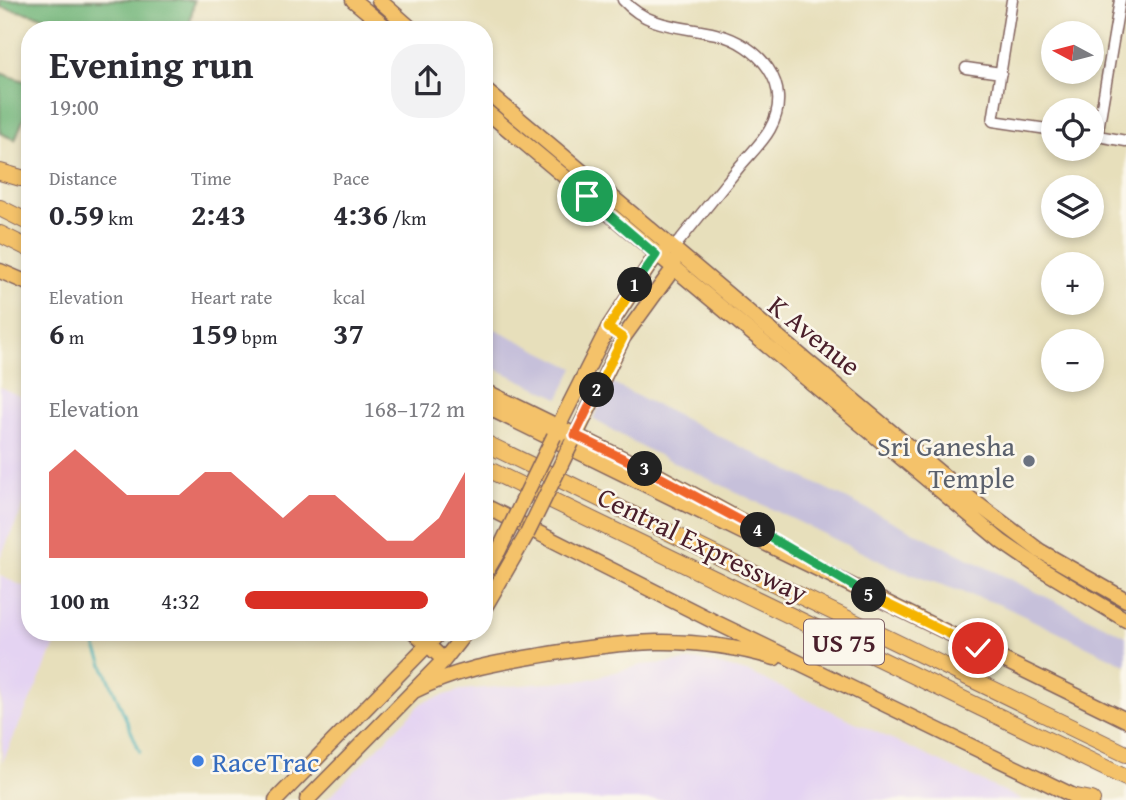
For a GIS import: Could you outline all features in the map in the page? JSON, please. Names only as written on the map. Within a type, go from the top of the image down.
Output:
[{"type":"highway","points":[[0,170],[21,178]]},
{"type":"highway","points":[[0,208],[21,218]]},
{"type":"highway","points":[[0,234],[21,244]]},
{"type":"highway","name":"Central Expressway","points":[[493,447],[1126,754]]},
{"type":"highway","name":"Central Expressway","points":[[493,472],[1126,778]]},
{"type":"highway","points":[[1079,798],[1092,800]]},
{"type":"main road","points":[[353,0],[378,21]]},
{"type":"main road","points":[[379,0],[403,21]]},
{"type":"main road","name":"K Avenue","points":[[493,97],[672,250],[770,340]]},
{"type":"main road","name":"K Avenue","points":[[493,117],[673,269],[770,340],[971,499],[1040,551],[1126,600]]},
{"type":"main road","points":[[493,560],[608,328],[656,255],[672,250],[673,269],[623,338],[515,558],[493,594]]},
{"type":"main road","points":[[0,271],[21,280]]},
{"type":"main road","points":[[608,328],[623,338]]},
{"type":"main road","points":[[493,396],[556,431],[719,507],[849,584]]},
{"type":"main road","name":"Central Expressway","points":[[493,410],[1126,720]]},
{"type":"main road","name":"K Avenue","points":[[862,415],[1003,542],[1053,577],[1126,620]]},
{"type":"main road","points":[[493,510],[1079,798]]},
{"type":"main road","points":[[414,691],[468,668],[607,644],[652,640],[732,648],[816,671]]},
{"type":"main road","points":[[424,641],[444,660]]},
{"type":"main road","points":[[276,800],[430,641]]},
{"type":"main road","points":[[307,800],[444,660],[459,641]]},
{"type":"main road","points":[[328,744],[337,753],[334,772]]},
{"type":"street","points":[[623,0],[635,14],[663,25],[716,34],[750,47],[768,66],[776,81],[778,97],[770,129],[672,250]]},
{"type":"street","points":[[1012,0],[993,121],[1041,128]]},
{"type":"street","points":[[1102,98],[1120,0]]},
{"type":"street","points":[[966,68],[1001,73]]},
{"type":"street","points":[[1104,137],[1126,141]]},
{"type":"shaded area","points":[[493,328],[574,368],[559,398],[493,368]]},
{"type":"shaded area","points":[[611,383],[1126,636],[1126,665],[1001,605],[901,571],[642,447],[593,419]]},
{"type":"shaded area","points":[[0,387],[21,397],[21,512],[0,558]]},
{"type":"shaded area","points":[[0,576],[21,585],[21,641],[57,641],[2,763]]},
{"type":"shaded area","points":[[700,660],[750,673],[1022,800],[326,800],[423,702],[461,690],[585,680],[642,665]]},
{"type":"green space","points":[[0,0],[194,0],[190,21],[63,21],[0,7]]},
{"type":"green space","points":[[0,73],[21,80],[21,125],[15,140],[0,133]]},
{"type":"waterway","points":[[96,641],[96,648],[140,752]]},
{"type":"place","name":"Sri Ganesha Temple","points":[[1029,461]]},
{"type":"place","name":"RaceTrac","points":[[198,761]]},
{"type":"route","points":[[587,196],[656,255],[608,328],[623,338],[575,435],[699,496],[849,584],[978,648]]}]
